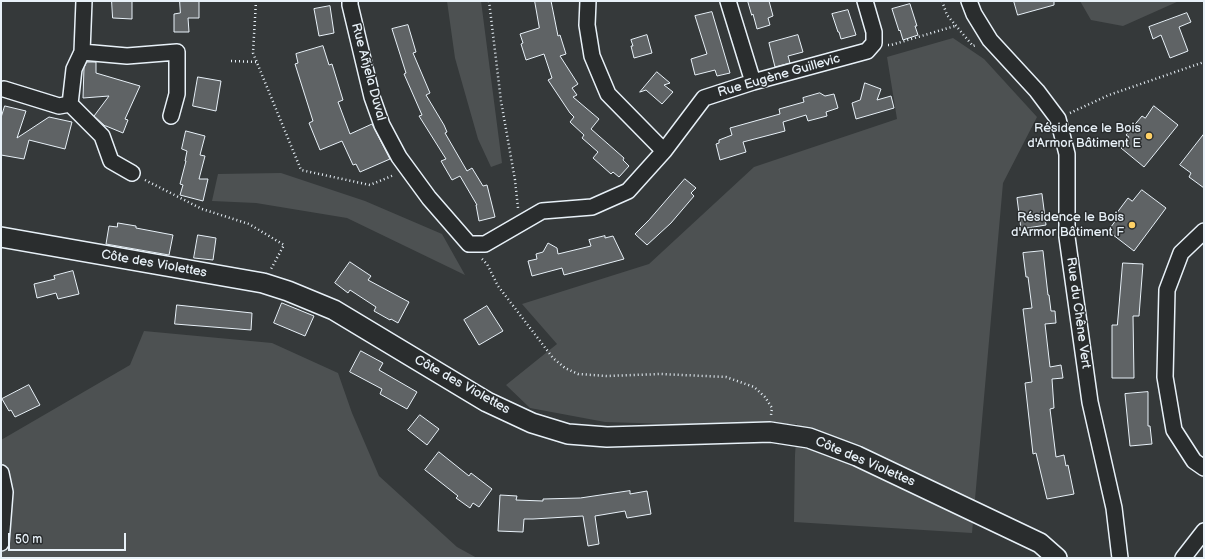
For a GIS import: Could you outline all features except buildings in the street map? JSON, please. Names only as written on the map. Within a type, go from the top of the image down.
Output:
[{"type":"street","points":[[70,104],[74,69],[82,52],[84,1]]},
{"type":"street","name":"Rue Añjela Duval","points":[[350,1],[372,97],[382,125],[399,157],[429,198],[469,244]]},
{"type":"street","points":[[588,1],[587,25],[592,56],[608,94],[664,151]]},
{"type":"street","points":[[728,1],[753,82]]},
{"type":"street","points":[[865,1],[874,37]]},
{"type":"street","name":"Rue du Chêne Vert","points":[[969,1],[974,14],[990,40],[1037,91],[1058,119],[1066,154],[1067,237],[1090,402],[1114,508],[1120,558]]},
{"type":"street","name":"Rue Eugène Guillevic","points":[[469,244],[485,244],[542,211],[592,208],[628,190],[664,151],[704,98],[753,82],[867,51],[874,37]]},
{"type":"street","points":[[82,52],[127,56],[177,52],[177,94],[171,116]]},
{"type":"street","points":[[4,89],[59,106],[70,104]]},
{"type":"street","points":[[70,104],[102,136],[111,161],[132,173]]},
{"type":"street","points":[[1204,231],[1181,253],[1167,290],[1164,378],[1174,430],[1194,462],[1204,468]]},
{"type":"street","name":"Côte des Violettes","points":[[1,237],[263,283],[288,290],[334,310],[487,402],[532,423],[568,434],[607,438],[770,432],[809,438],[857,456],[1040,543],[1057,558]]},
{"type":"street","points":[[1,473],[5,492],[1,543]]},
{"type":"street","points":[[1183,558],[1204,531]]},
{"type":"path","points":[[256,1],[253,53],[301,170],[370,185],[408,169]]},
{"type":"path","points":[[488,1],[501,101],[515,180],[520,224]]},
{"type":"path","points":[[942,1],[947,15],[972,46],[990,40]]},
{"type":"path","points":[[874,37],[891,45],[955,26]]},
{"type":"path","points":[[231,61],[257,62]]},
{"type":"path","points":[[1058,119],[1109,95],[1204,62]]},
{"type":"path","points":[[132,173],[202,209],[249,224],[284,245],[263,283]]},
{"type":"path","points":[[469,244],[487,264],[498,286],[553,358],[565,368],[578,374],[607,376],[661,374],[726,377],[754,387],[765,397],[772,408],[770,432]]},
{"type":"shaded area","points":[[447,1],[481,1],[502,163],[491,167],[478,139],[455,58]]},
{"type":"shaded area","points":[[1080,1],[1179,1],[1123,26],[1091,20]]},
{"type":"shaded area","points":[[953,38],[984,59],[1037,117],[1003,183],[972,533],[794,522],[797,424],[703,425],[605,422],[530,408],[506,385],[557,344],[522,304],[649,264],[754,167],[897,119],[887,57]]},
{"type":"shaded area","points":[[281,173],[365,201],[442,234],[465,275],[347,218],[256,203],[212,201],[218,174]]},
{"type":"shaded area","points":[[144,331],[272,343],[338,373],[352,413],[379,476],[457,547],[477,558],[1,558],[1,440],[130,365]]},
{"type":"place","name":"Résidence le Bois d'Armor Bâtiment E","points":[[1149,136]]},
{"type":"place","name":"Résidence le Bois d'Armor Bâtiment F","points":[[1132,225]]}]
